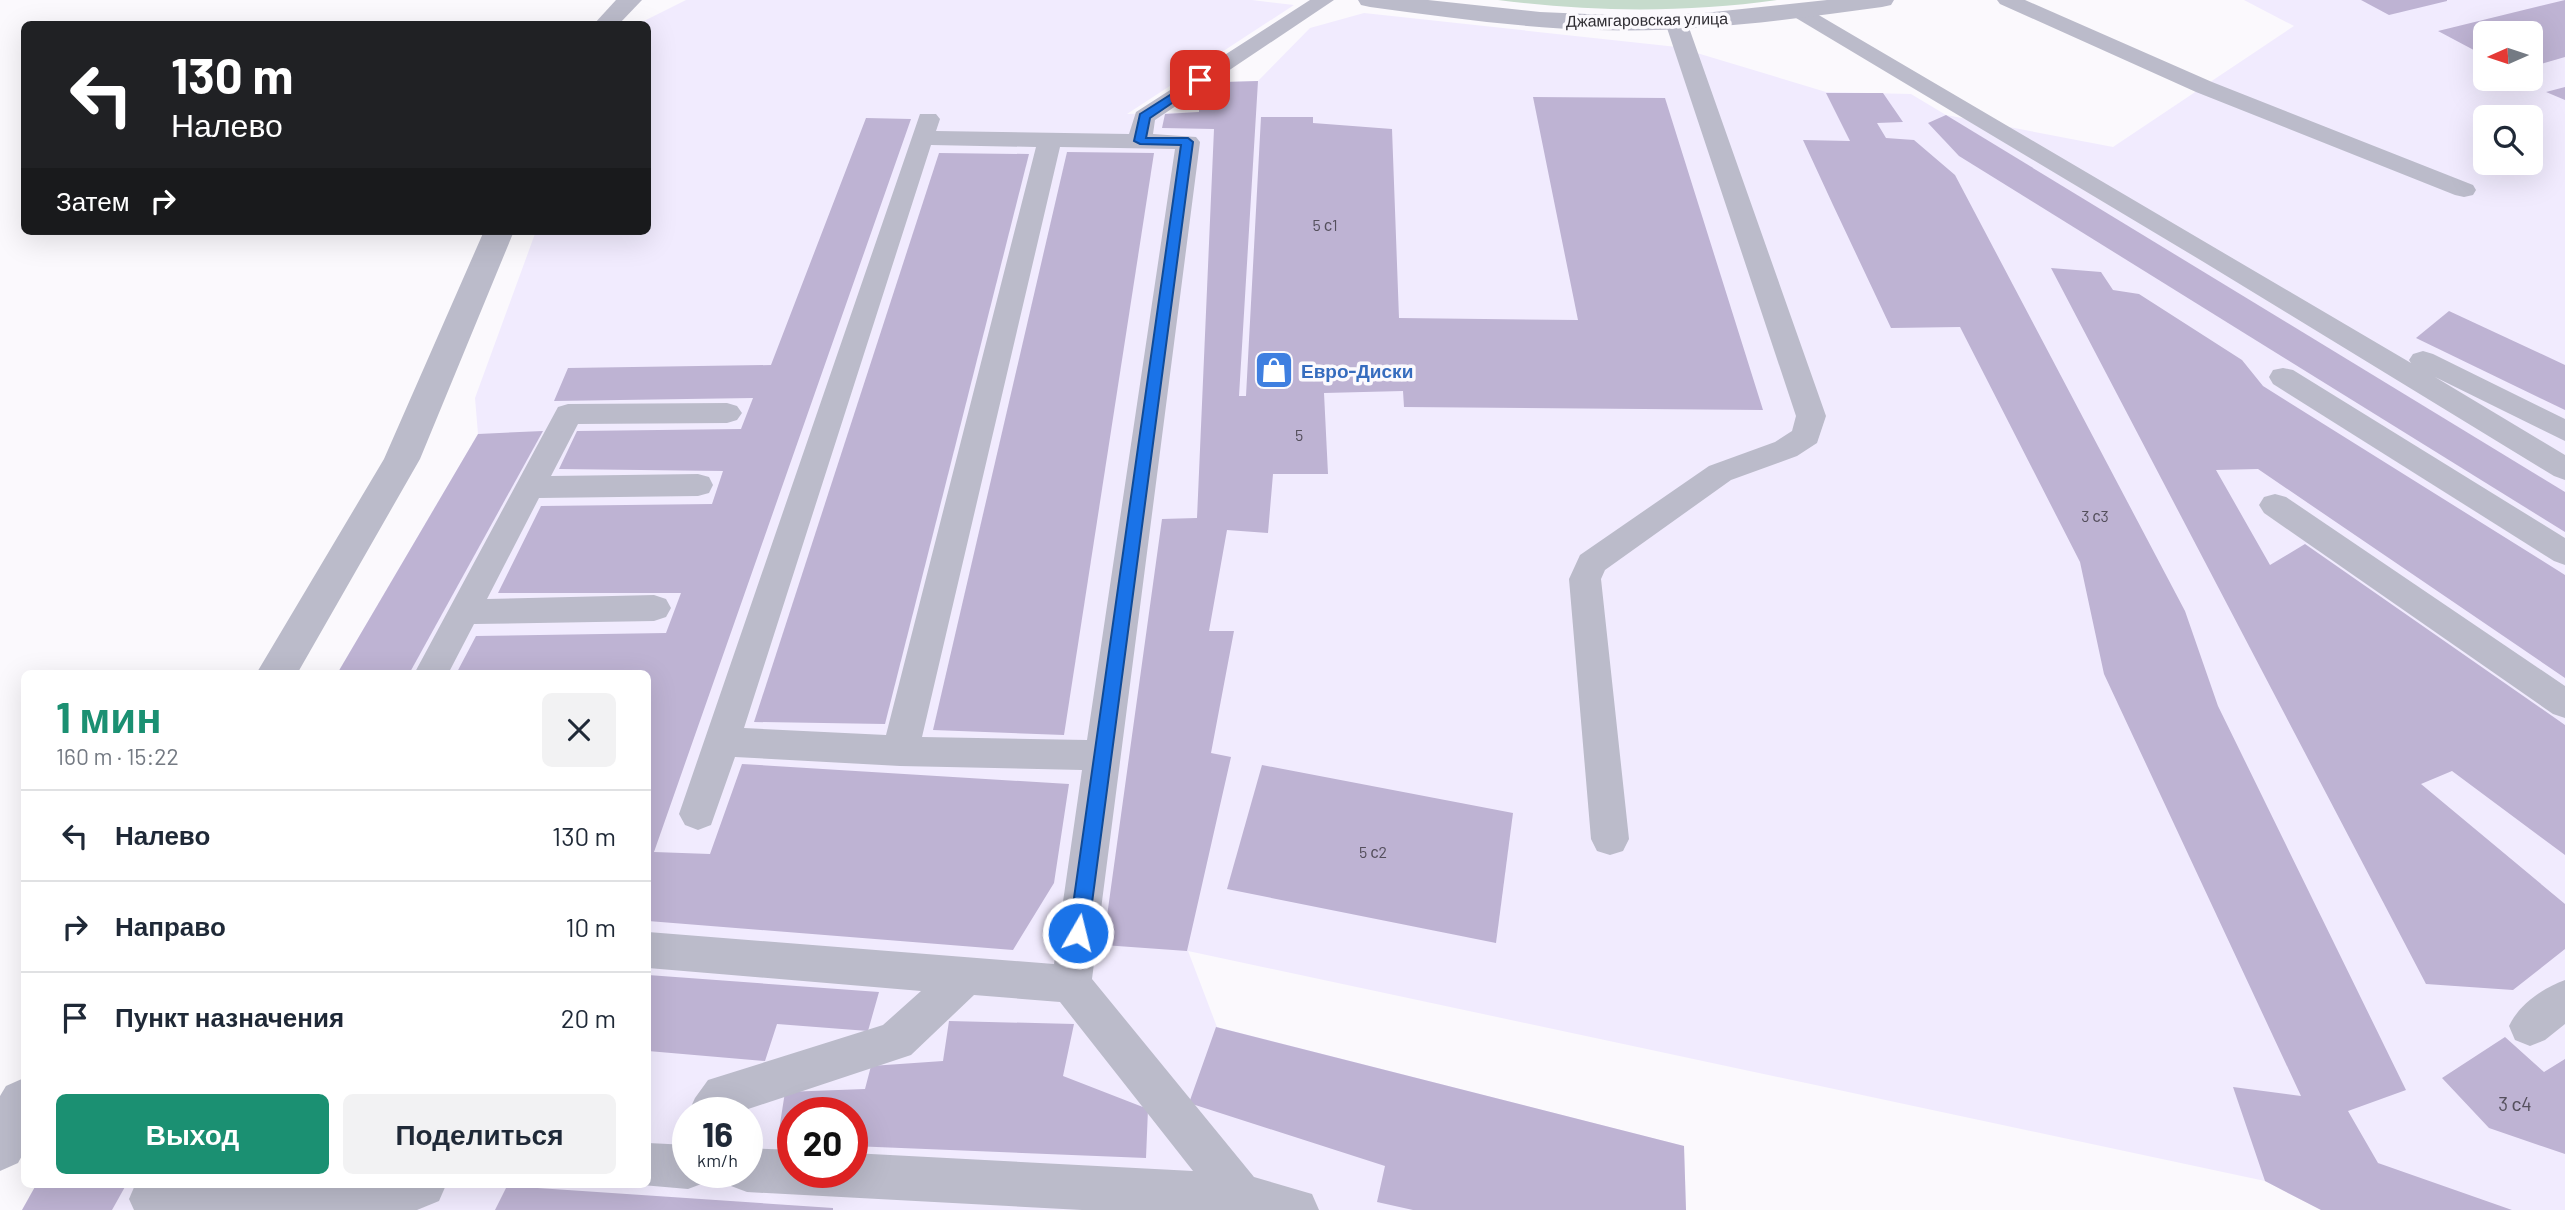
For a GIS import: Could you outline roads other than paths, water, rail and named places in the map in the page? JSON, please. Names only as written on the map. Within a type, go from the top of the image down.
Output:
[{"type":"street","points":[[609,21],[630,0]]},
{"type":"street","name":"Джамгаровская улица","points":[[1370,0],[1501,16],[1597,23],[1676,22],[1882,0]]},
{"type":"street","points":[[278,670],[402,459],[497,235]]},
{"type":"street","points":[[0,1144],[21,1108]]},
{"type":"lane","points":[[1140,141],[1144,117],[1324,0]]},
{"type":"lane","points":[[2007,0],[2204,87],[2464,190]]},
{"type":"lane","points":[[1798,11],[2211,255],[2565,469]]},
{"type":"lane","points":[[1610,839],[1586,579],[1591,563],[1720,473],[1786,449],[1806,436],[1811,416],[1676,22]]},
{"type":"lane","points":[[698,814],[925,127],[1050,140],[1188,142],[1072,984],[1241,1196]]},
{"type":"lane","points":[[900,751],[1050,140]]},
{"type":"lane","points":[[2211,255],[2565,431]]},
{"type":"lane","points":[[2283,377],[2565,553]]},
{"type":"lane","points":[[433,670],[568,414],[727,413]]},
{"type":"lane","points":[[529,487],[698,485]]},
{"type":"lane","points":[[2276,505],[2565,704]]},
{"type":"lane","points":[[463,612],[654,608]]},
{"type":"lane","points":[[721,741],[900,751],[1102,755]]},
{"type":"lane","points":[[651,950],[1072,984]]},
{"type":"lane","points":[[722,1097],[896,1041],[965,977]]},
{"type":"lane","points":[[2530,1026],[2565,999]]},
{"type":"lane","points":[[868,1176],[1241,1196],[1296,1210]]},
{"type":"lane","points":[[153,1198],[370,1206],[415,1188]]},
{"type":"place","name":"Евро-Диски","points":[[1274,370]]}]
